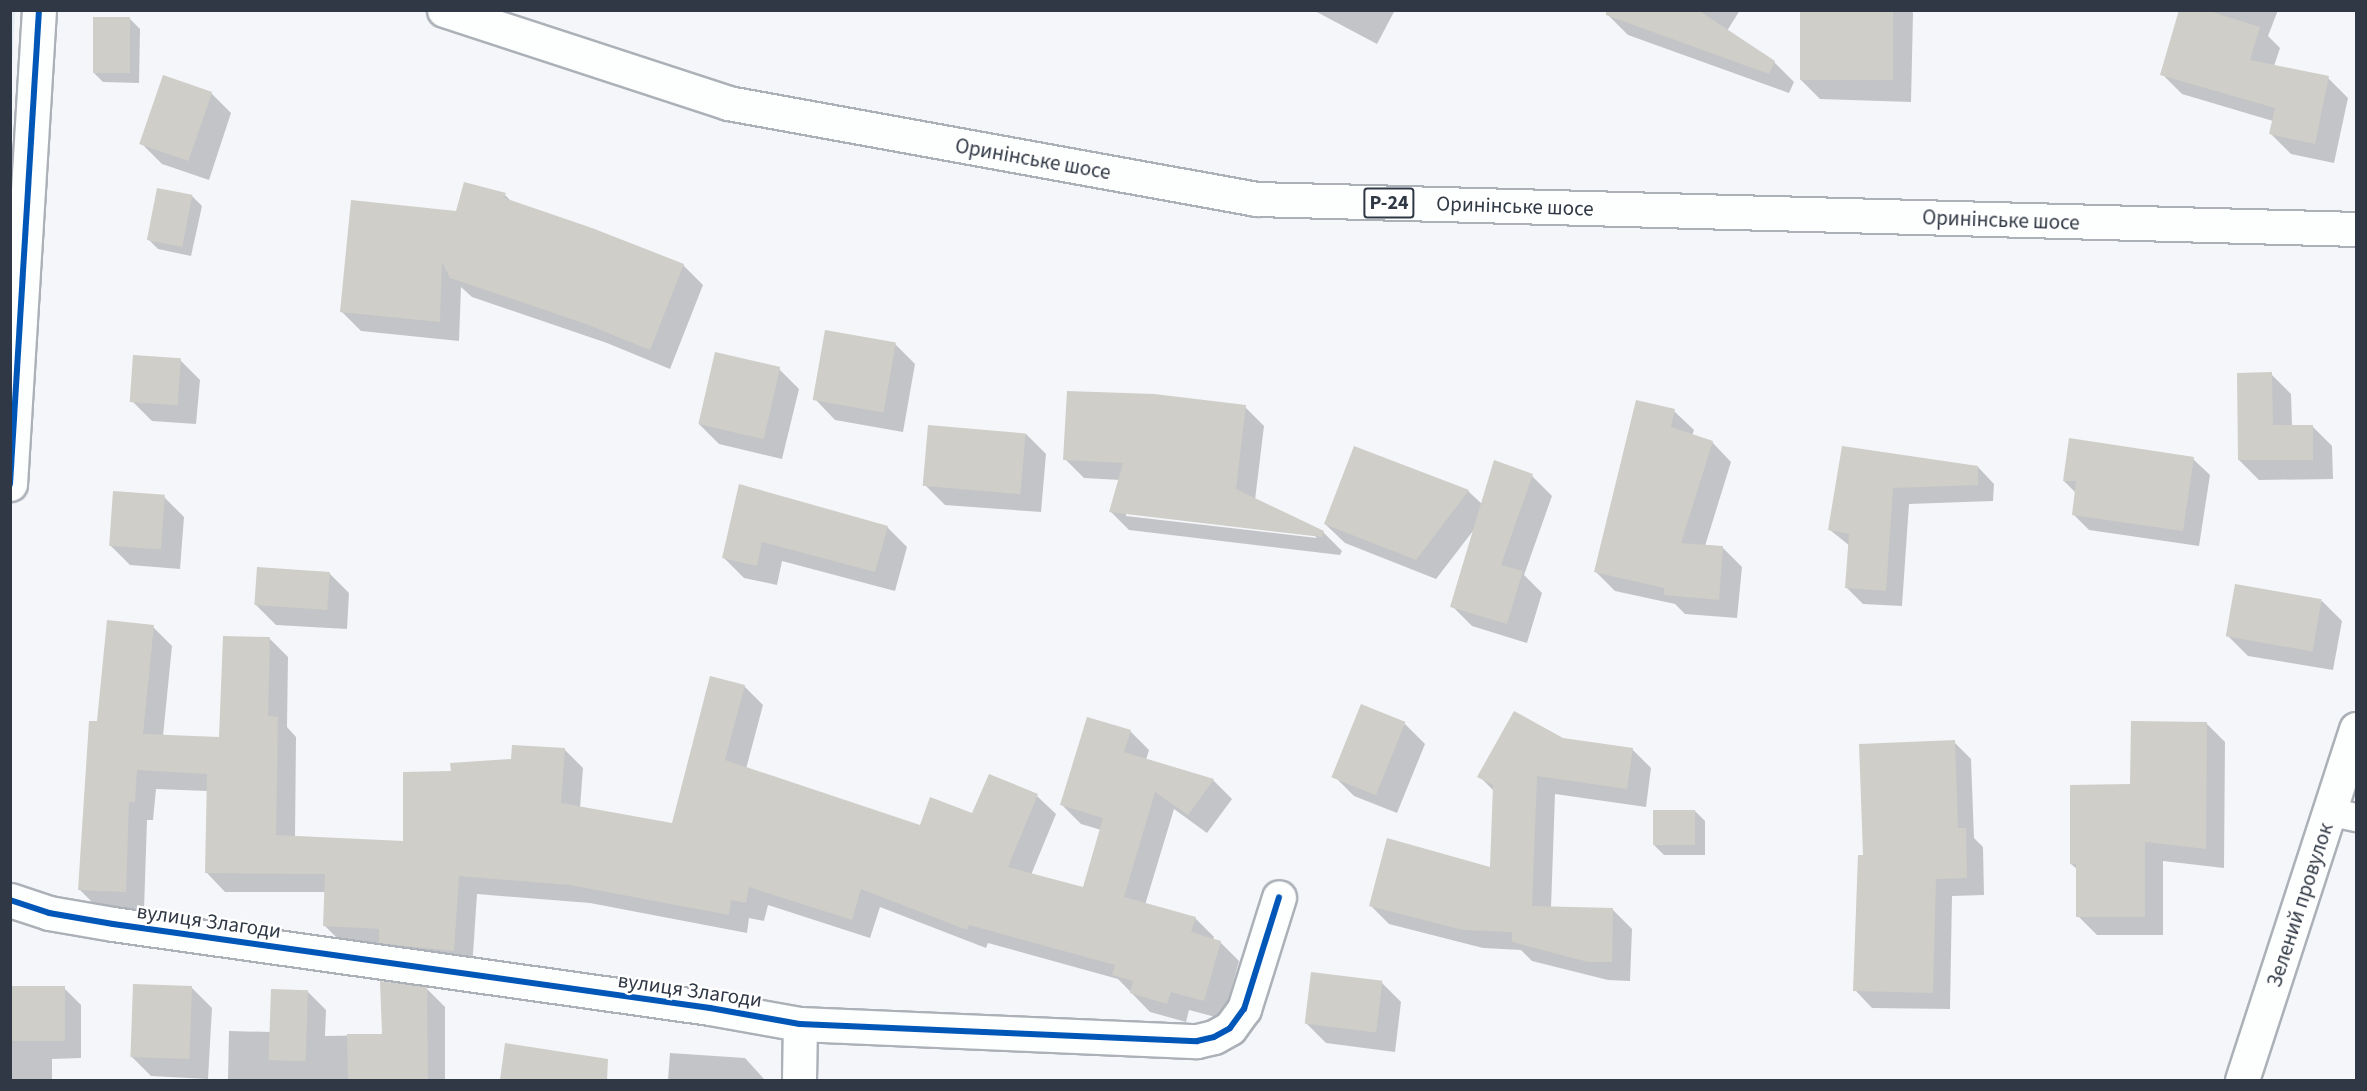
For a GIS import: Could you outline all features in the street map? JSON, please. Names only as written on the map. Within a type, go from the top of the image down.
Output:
[{"type":"main road","points":[[10,484],[39,10]]},
{"type":"main road","name":"Оринінське шосе","points":[[444,10],[728,103],[1256,199],[2356,229]]},
{"type":"main road","name":"Зелений провулок","points":[[2242,1080],[2344,815],[2356,729]]},
{"type":"main road","name":"вулиця Злагоди","points":[[10,900],[49,913],[113,924],[710,1008],[800,1024],[1197,1041],[1214,1037],[1230,1028],[1244,1009],[1279,897]]},
{"type":"main road","points":[[798,1080],[800,1024]]},
{"type":"shaded area","points":[[10,11],[15,11],[11,84]]},
{"type":"building","points":[[1606,10],[1698,10],[1775,61],[1769,74],[1606,15]]},
{"type":"building","points":[[1800,10],[1893,10],[1893,80],[1800,80]]},
{"type":"building","points":[[2179,10],[2206,10],[2260,27],[2250,60],[2329,76],[2315,144],[2269,134],[2275,108],[2160,75]]},
{"type":"building","points":[[93,17],[130,17],[130,73],[93,73]]},
{"type":"building","points":[[163,75],[212,92],[188,161],[139,144]]},
{"type":"building","points":[[464,182],[506,193],[504,198],[592,228],[684,264],[650,350],[586,324],[450,278],[442,262],[440,322],[340,312],[351,200],[456,211]]},
{"type":"building","points":[[157,188],[192,195],[182,247],[147,240]]},
{"type":"building","points":[[825,330],[896,343],[884,412],[813,400]]},
{"type":"building","points":[[715,352],[780,367],[764,439],[698,424]]},
{"type":"building","points":[[133,355],[181,358],[178,405],[130,402]]},
{"type":"building","points":[[2272,372],[2273,425],[2313,425],[2313,460],[2238,460],[2237,373]]},
{"type":"building","points":[[1067,391],[1154,394],[1246,405],[1236,489],[1324,531],[1322,537],[1109,512],[1123,463],[1063,460]]},
{"type":"building","points":[[1636,400],[1675,409],[1671,427],[1713,441],[1681,543],[1723,546],[1719,600],[1664,595],[1664,588],[1594,572]]},
{"type":"building","points":[[928,425],[1026,434],[1020,494],[923,486]]},
{"type":"building","points":[[2069,438],[2194,457],[2183,531],[2072,515],[2076,481],[2063,481]]},
{"type":"building","points":[[1354,446],[1469,490],[1416,560],[1324,524]]},
{"type":"building","points":[[1842,446],[1978,466],[1978,485],[1893,488],[1886,591],[1845,588],[1849,534],[1828,530]]},
{"type":"building","points":[[1494,460],[1533,474],[1501,565],[1523,571],[1507,624],[1450,607]]},
{"type":"building","points":[[739,484],[888,526],[875,572],[762,542],[757,566],[722,558]]},
{"type":"building","points":[[113,491],[165,495],[161,549],[109,546]]},
{"type":"building","points":[[257,567],[330,572],[327,610],[254,605]]},
{"type":"building","points":[[2235,584],[2322,599],[2312,651],[2226,636]]},
{"type":"building","points":[[107,620],[154,625],[143,734],[219,737],[223,636],[270,637],[268,716],[278,717],[276,835],[403,841],[403,772],[451,771],[450,763],[511,759],[512,745],[565,748],[561,803],[672,823],[710,676],[745,685],[725,760],[920,825],[930,797],[972,813],[989,774],[1038,794],[1008,867],[1083,887],[1103,818],[1060,805],[1087,717],[1131,730],[1124,752],[1214,779],[1188,815],[1155,792],[1124,897],[1196,917],[1191,932],[1221,941],[1204,1001],[1171,992],[1167,1004],[1130,993],[1133,981],[1112,975],[1115,965],[969,925],[967,930],[861,889],[852,920],[749,887],[746,903],[731,900],[729,915],[570,885],[459,876],[454,951],[379,943],[379,929],[323,926],[325,874],[205,873],[207,774],[137,770],[135,802],[129,802],[126,892],[78,890],[89,721],[97,721]]},
{"type":"building","points":[[1361,704],[1406,722],[1376,795],[1331,777]]},
{"type":"building","points":[[1514,711],[1563,738],[1633,748],[1627,789],[1537,776],[1532,906],[1613,908],[1612,962],[1588,962],[1512,942],[1512,932],[1463,930],[1369,906],[1387,838],[1490,867],[1493,785],[1477,777]]},
{"type":"building","points":[[2131,721],[2207,722],[2206,849],[2145,842],[2145,917],[2076,917],[2076,864],[2070,864],[2070,785],[2130,784]]},
{"type":"building","points":[[1955,740],[1958,828],[1966,828],[1967,878],[1936,879],[1933,993],[1853,991],[1858,855],[1863,855],[1859,744]]},
{"type":"building","points":[[1653,810],[1695,810],[1695,845],[1653,845]]},
{"type":"building","points":[[1311,972],[1382,981],[1376,1032],[1305,1024]]},
{"type":"building","points":[[380,981],[427,987],[428,1080],[348,1080],[347,1034],[382,1034]]},
{"type":"building","points":[[133,984],[192,986],[189,1059],[130,1057]]},
{"type":"building","points":[[10,986],[65,986],[65,1041],[10,1041]]},
{"type":"building","points":[[271,989],[308,990],[305,1061],[269,1060]]},
{"type":"building","points":[[505,1043],[608,1059],[607,1080],[500,1080]]},
{"type":"cycle path","points":[[10,484],[39,10]]},
{"type":"cycle path","points":[[10,900],[49,913],[113,924],[710,1008],[800,1024],[1197,1041],[1214,1037],[1230,1028],[1244,1009],[1279,897]]}]
